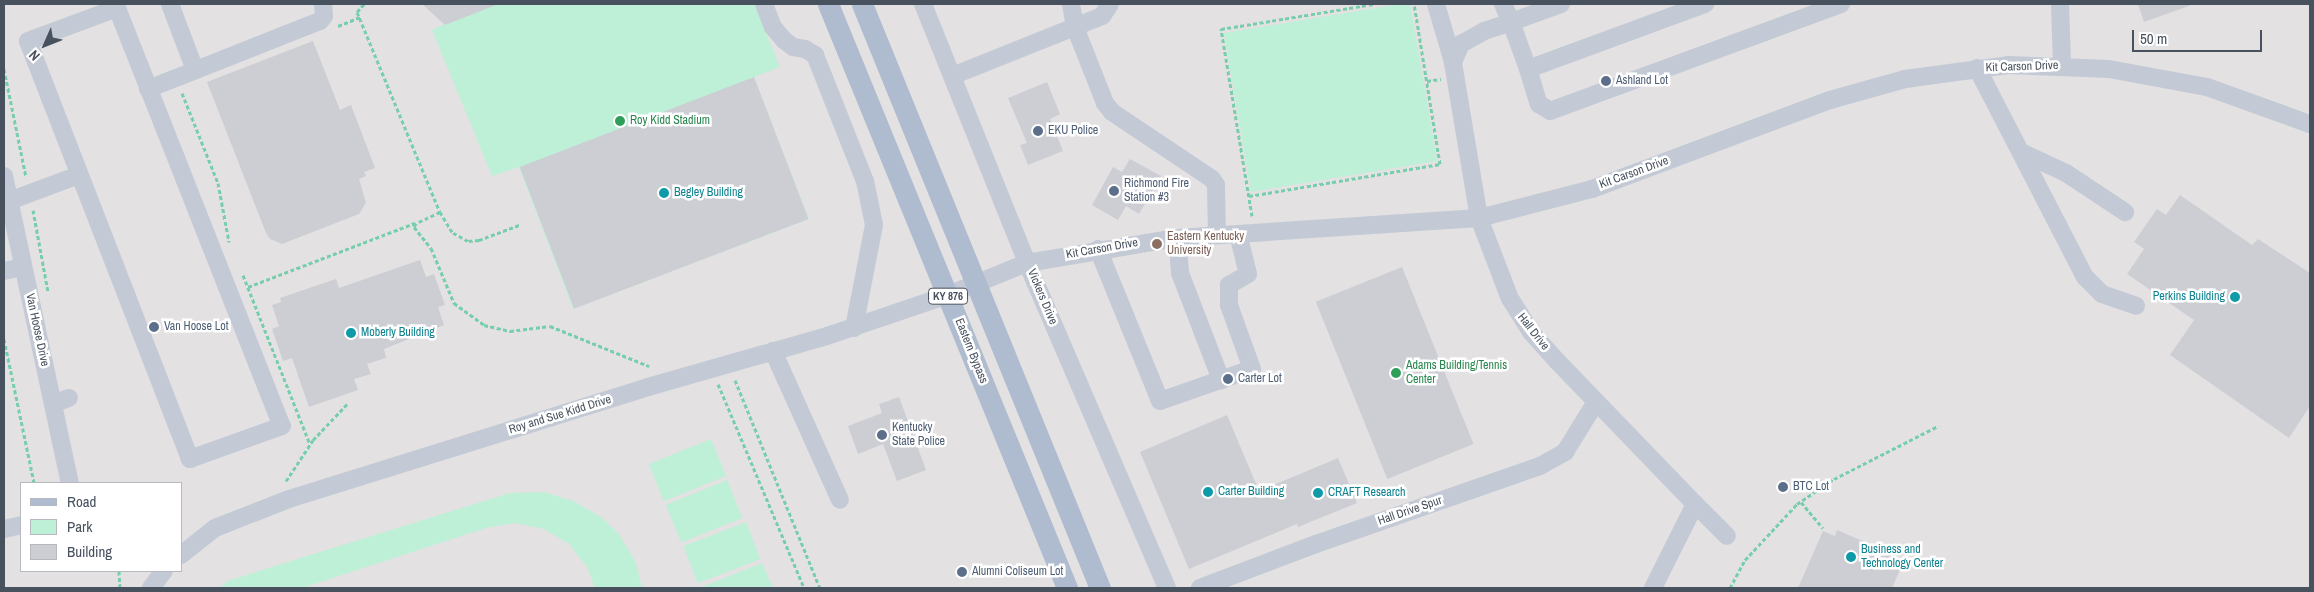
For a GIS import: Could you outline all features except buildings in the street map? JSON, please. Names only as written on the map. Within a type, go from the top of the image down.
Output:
[{"type":"main road","name":"Eastern Bypass","points":[[828,4],[1067,588]]},
{"type":"main road","name":"KY 876","points":[[862,4],[1100,588]]},
{"type":"street","points":[[170,4],[195,70]]},
{"type":"street","points":[[148,88],[320,21],[324,16],[323,4]]},
{"type":"street","points":[[764,4],[773,27],[784,40],[793,47],[805,49],[815,55],[865,181],[874,225],[854,328]]},
{"type":"street","name":"Vickers Drive","points":[[923,4],[1027,263],[1167,588]]},
{"type":"street","points":[[1070,4],[1075,27],[1105,103],[1112,112],[1212,179],[1216,185],[1217,235]]},
{"type":"street","points":[[952,76],[1102,16],[1110,4]]},
{"type":"street","name":"Hall Drive","points":[[1436,4],[1453,62],[1479,218],[1502,284],[1522,321],[1596,402],[1727,536]]},
{"type":"street","points":[[1502,4],[1511,22],[1539,104],[1550,111],[1841,4]]},
{"type":"street","points":[[1453,62],[1461,44],[1484,31],[1561,4]]},
{"type":"street","points":[[1528,69],[1705,4]]},
{"type":"street","points":[[2060,4],[2062,65]]},
{"type":"street","points":[[117,8],[282,426],[190,459],[79,175],[28,41],[117,8]]},
{"type":"street","name":"Kit Carson Drive","points":[[948,295],[1027,263],[1098,249],[1177,238],[1479,218],[1592,189],[1855,92],[1931,74],[1977,68],[2062,65],[2183,81],[2254,102],[2310,124]]},
{"type":"street","points":[[1977,68],[2085,277],[2102,294],[2136,306]]},
{"type":"street","points":[[2021,152],[2066,173],[2125,212]]},
{"type":"street","points":[[9,201],[79,175]]},
{"type":"street","name":"Van Hoose Drive","points":[[4,176],[9,201],[9,222],[61,401],[70,482]]},
{"type":"street","points":[[1098,249],[1160,401],[1252,370],[1229,305],[1229,285],[1248,274],[1238,234]]},
{"type":"street","points":[[1177,238],[1180,272],[1221,380]]},
{"type":"street","points":[[4,271],[23,267]]},
{"type":"street","name":"Roy and Sue Kidd Drive","points":[[182,554],[215,528],[290,499],[648,387],[854,328],[948,295]]},
{"type":"street","points":[[773,352],[840,500]]},
{"type":"street","name":"Hall Drive Spur","points":[[1200,588],[1316,544],[1540,466],[1565,452],[1596,402]]},
{"type":"street","points":[[1653,588],[1696,504]]},
{"type":"street","points":[[4,529],[20,525]]},
{"type":"street","points":[[151,588],[163,572]]},
{"type":"path","points":[[364,4],[357,12],[440,212],[452,232],[468,241],[479,240],[519,225]]},
{"type":"path","points":[[1253,221],[1221,29],[1364,8],[1373,4]]},
{"type":"path","points":[[1249,196],[1440,164],[1414,4]]},
{"type":"path","points":[[333,28],[360,17]]},
{"type":"path","points":[[4,69],[49,295]]},
{"type":"path","points":[[180,88],[218,183],[230,247]]},
{"type":"path","points":[[248,287],[416,223],[440,212]]},
{"type":"path","points":[[416,223],[414,227],[431,248],[454,303],[484,325],[510,331],[550,326],[649,366]]},
{"type":"path","points":[[241,271],[310,444]]},
{"type":"path","points":[[4,339],[34,482]]},
{"type":"path","points":[[735,380],[820,588]]},
{"type":"path","points":[[718,384],[804,588]]},
{"type":"path","points":[[286,481],[310,444],[348,403]]},
{"type":"path","points":[[1730,588],[1745,560],[1801,502],[1834,479],[1938,426]]},
{"type":"path","points":[[1801,502],[1823,528]]},
{"type":"path","points":[[119,572],[120,588]]},
{"type":"shaded area","name":"Eastern Kentucky University","points":[[4,4],[2310,4],[2310,588],[4,588]]},
{"type":"green space","name":"Roy Kidd Stadium","points":[[422,4],[754,4],[780,67],[754,77],[809,219],[573,309],[519,167],[492,176],[432,30],[445,24]]},
{"type":"green space","points":[[1400,4],[1410,4],[1437,161],[1251,192],[1224,33]]},
{"type":"green space","points":[[711,439],[726,476],[664,501],[649,464]]},
{"type":"green space","points":[[727,480],[742,518],[681,543],[666,505]]},
{"type":"green space","points":[[544,492],[573,501],[601,517],[619,534],[636,563],[642,588],[595,588],[587,567],[569,544],[544,529],[515,523],[486,528],[302,588],[220,588],[227,581],[510,493]]},
{"type":"green space","points":[[746,522],[760,559],[698,583],[683,546]]},
{"type":"green space","points":[[762,563],[773,588],[699,588]]},
{"type":"place","name":"Ashland Lot","points":[[1606,81]]},
{"type":"place","name":"Roy Kidd Stadium","points":[[620,121]]},
{"type":"place","name":"EKU Police","points":[[1038,131]]},
{"type":"place","name":"Richmond Fire Station #3","points":[[1114,191]]},
{"type":"place","name":"Begley Building","points":[[664,193]]},
{"type":"place","name":"Eastern Kentucky University","points":[[1157,244]]},
{"type":"place","name":"Perkins Building","points":[[2235,297]]},
{"type":"place","name":"Van Hoose Lot","points":[[154,327]]},
{"type":"place","name":"Moberly Building","points":[[351,333]]},
{"type":"place","name":"Adams Building/Tennis Center","points":[[1396,373]]},
{"type":"place","name":"Carter Lot","points":[[1228,379]]},
{"type":"place","name":"Kentucky State Police","points":[[882,435]]},
{"type":"place","name":"BTC Lot","points":[[1783,487]]},
{"type":"place","name":"Carter Building","points":[[1208,492]]},
{"type":"place","name":"CRAFT Research","points":[[1318,493]]},
{"type":"place","name":"Business and Technology Center","points":[[1851,557]]},
{"type":"place","name":"Alumni Coliseum Lot","points":[[962,572]]}]
